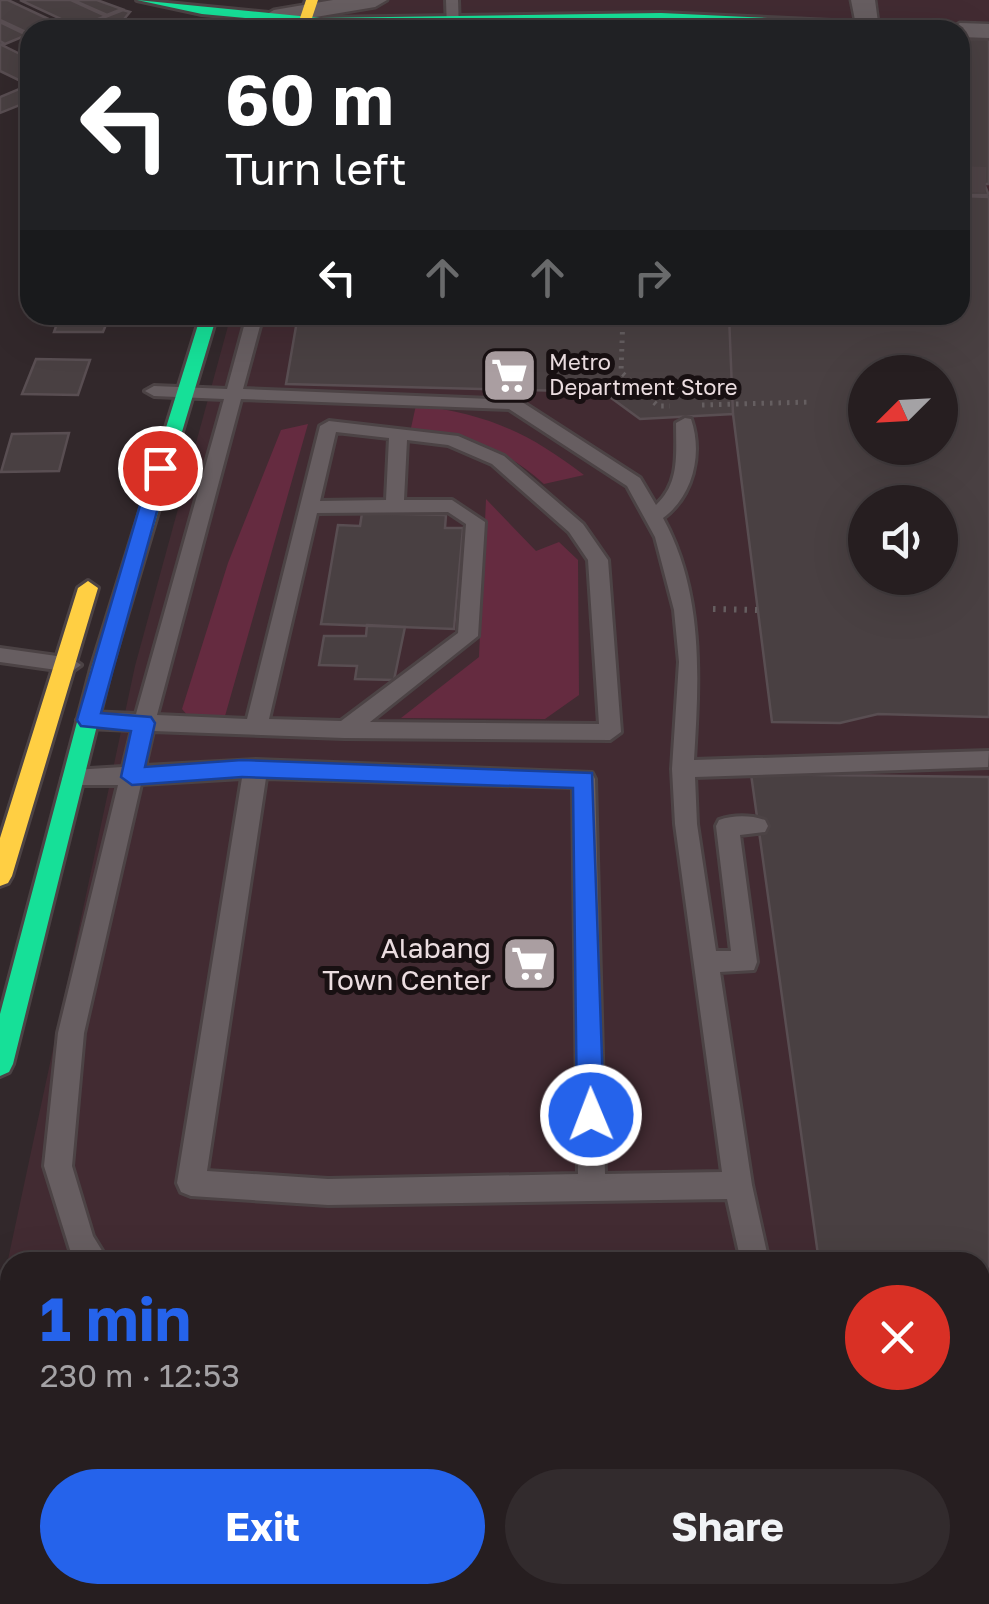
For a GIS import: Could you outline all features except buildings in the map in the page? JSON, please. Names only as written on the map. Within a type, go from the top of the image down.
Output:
[{"type":"main road","points":[[143,0],[273,16]]},
{"type":"main road","points":[[318,13],[688,16],[743,20]]},
{"type":"main road","points":[[0,1064],[102,669],[206,325]]},
{"type":"main road","points":[[151,400],[164,361]]},
{"type":"main road","points":[[0,876],[93,573]]},
{"type":"street","points":[[273,16],[318,13],[375,0]]},
{"type":"lane","points":[[863,0],[874,0]]},
{"type":"lane","points":[[87,1252],[80,1243],[58,1166],[70,1033],[144,723],[252,325]]},
{"type":"lane","points":[[151,400],[184,392],[513,404],[634,482],[664,537],[684,610],[689,662],[683,769],[738,1185],[753,1252]]},
{"type":"lane","points":[[652,516],[673,504],[684,486],[681,414]]},
{"type":"lane","points":[[88,720],[144,723],[256,727],[344,730],[610,732],[598,560],[576,528],[498,460],[452,440],[328,426],[256,727]]},
{"type":"lane","points":[[395,506],[398,434]]},
{"type":"lane","points":[[309,506],[452,506],[476,522],[468,636],[344,730]]},
{"type":"lane","points":[[0,655],[102,669]]},
{"type":"lane","points":[[683,769],[988,759]]},
{"type":"lane","points":[[73,779],[256,770],[584,780],[592,1189]]},
{"type":"lane","points":[[256,770],[191,1183],[328,1192],[738,1185]]},
{"type":"lane","points":[[706,961],[745,962],[726,826],[758,826]]},
{"type":"path","points":[[622,325],[620,372],[658,406],[681,414]]},
{"type":"path","points":[[696,405],[811,402]]},
{"type":"path","points":[[684,610],[756,610]]},
{"type":"shaded area","name":"Alabang Town Center","points":[[334,0],[989,0],[989,1252],[10,1252],[135,666],[228,325],[970,325],[970,20],[319,20]]},
{"type":"shaded area","points":[[416,405],[506,427],[584,475],[544,484],[513,460],[483,444],[411,428]]},
{"type":"shaded area","points":[[308,424],[225,716],[188,716],[182,709],[228,563],[281,430]]},
{"type":"shaded area","points":[[486,499],[536,551],[559,542],[578,560],[579,695],[545,719],[401,718],[479,657]]},
{"type":"tunnel","points":[[970,179],[989,180]]},
{"type":"traffic: fast","points":[[143,0],[202,11],[300,20]]},
{"type":"traffic: fast","points":[[529,20],[781,20]]},
{"type":"traffic: fast","points":[[0,1064],[101,669],[206,325]]},
{"type":"traffic: slow","points":[[305,20],[312,0]]},
{"type":"traffic: slow","points":[[0,876],[88,588]]},
{"type":"place","name":"Metro Department Store","points":[[510,375]]},
{"type":"place","name":"Alabang Town Center","points":[[530,964]]},
{"type":"route","points":[[160,468],[88,720],[144,723],[132,777],[242,769],[584,780],[591,1115]]}]
